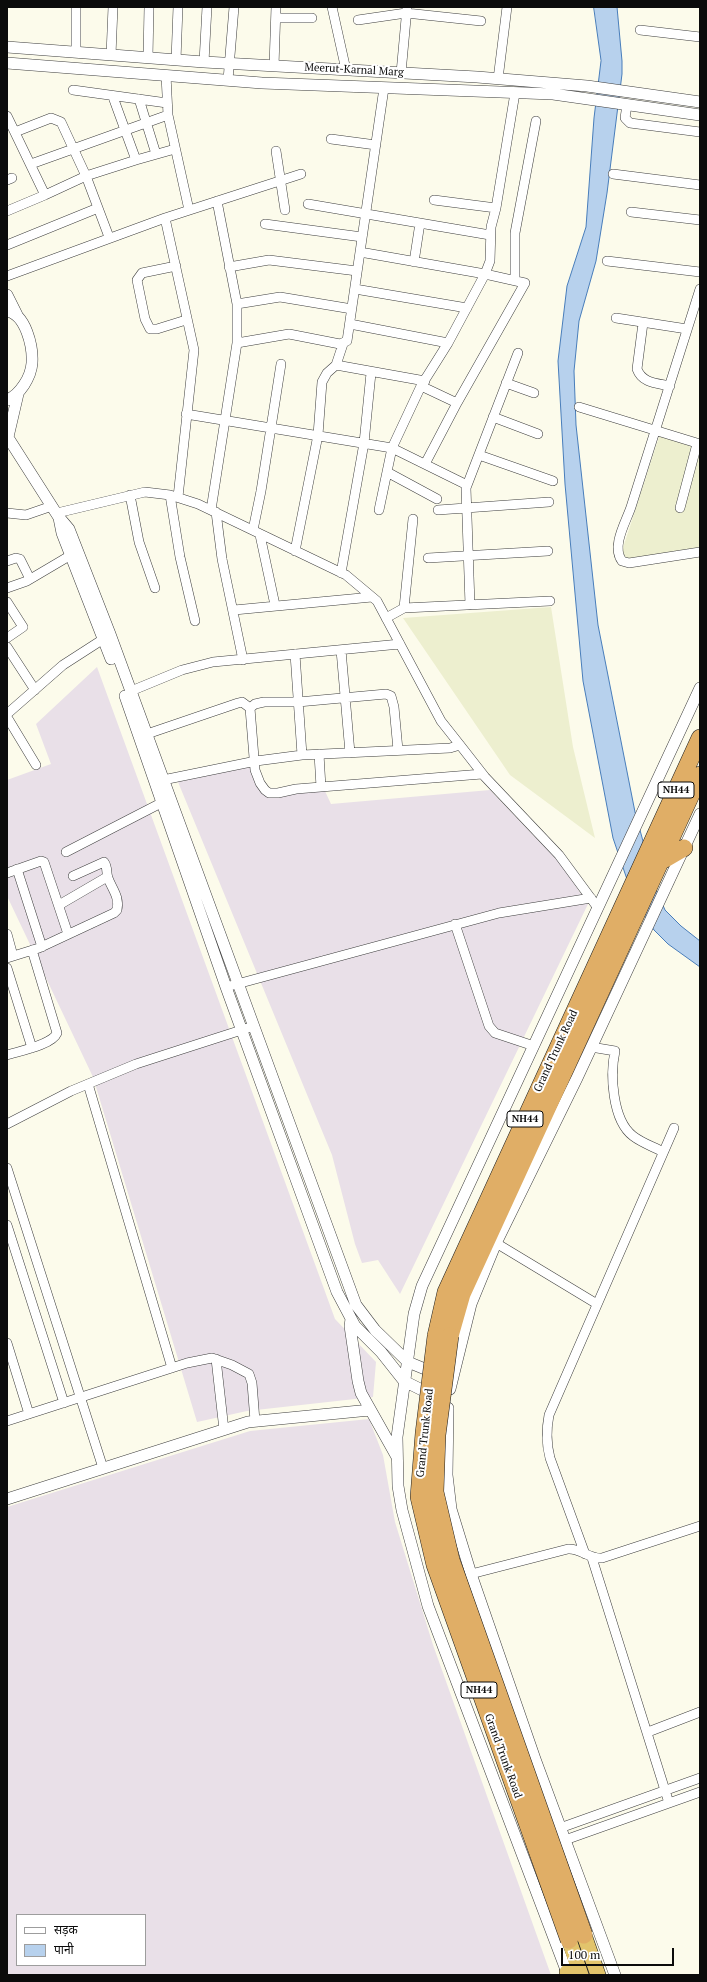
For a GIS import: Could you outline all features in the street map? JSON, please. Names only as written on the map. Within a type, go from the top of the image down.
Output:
[{"type":"highway","name":"Grand Trunk Road","points":[[598,1975],[576,1938],[435,1565],[419,1497],[424,1433],[436,1336],[446,1292],[700,738]]},
{"type":"highway","name":"NH44","points":[[660,862],[700,775]]},
{"type":"highway","points":[[660,862],[684,848]]},
{"type":"highway","name":"Grand Trunk Road","points":[[571,1974],[576,1938],[451,1560],[435,1492],[437,1435],[450,1336],[462,1294],[660,862]]},
{"type":"street","points":[[76,52],[78,7]]},
{"type":"street","points":[[111,55],[113,7]]},
{"type":"street","points":[[148,57],[149,7]]},
{"type":"street","points":[[176,60],[178,7]]},
{"type":"street","points":[[204,62],[207,7]]},
{"type":"street","points":[[228,80],[231,63],[234,7]]},
{"type":"street","points":[[274,66],[276,7]]},
{"type":"street","points":[[332,7],[346,70]]},
{"type":"street","points":[[498,79],[507,7]]},
{"type":"street","points":[[401,73],[407,10]]},
{"type":"street","points":[[358,20],[407,10],[481,21]]},
{"type":"street","points":[[276,18],[312,18]]},
{"type":"street","points":[[640,30],[700,36]]},
{"type":"street","name":"Meerut-Karnal Marg","points":[[7,47],[204,62],[413,73],[587,86],[700,102]]},
{"type":"street","name":"Meerut-Karnal Marg","points":[[7,63],[228,80],[384,88],[553,94],[700,115]]},
{"type":"street","points":[[410,89],[413,73]]},
{"type":"street","points":[[166,75],[168,115],[189,210]]},
{"type":"street","points":[[295,551],[318,435],[322,382],[327,373],[336,365],[343,344],[348,340],[384,88]]},
{"type":"street","points":[[73,90],[167,102]]},
{"type":"street","points":[[379,510],[392,448],[423,383],[448,343],[486,274],[491,251],[490,235],[496,208],[515,93]]},
{"type":"street","points":[[113,96],[136,160]]},
{"type":"street","points":[[138,99],[156,154]]},
{"type":"street","points":[[625,105],[625,118],[630,123],[700,132]]},
{"type":"street","points":[[31,164],[168,115]]},
{"type":"street","points":[[7,116],[45,195]]},
{"type":"street","points":[[15,132],[51,118],[57,119],[61,122],[86,176],[110,237]]},
{"type":"street","points":[[515,279],[515,233],[536,121]]},
{"type":"street","points":[[331,139],[376,144]]},
{"type":"street","points":[[7,211],[86,176],[175,149]]},
{"type":"street","points":[[276,151],[284,210]]},
{"type":"street","points":[[7,276],[110,237],[301,174]]},
{"type":"street","points":[[613,174],[700,185]]},
{"type":"street","points":[[434,200],[496,208]]},
{"type":"street","points":[[216,201],[237,304],[237,343],[225,420],[214,511],[222,559],[234,610],[243,660]]},
{"type":"street","points":[[308,204],[490,235]]},
{"type":"street","points":[[7,245],[98,208]]},
{"type":"street","points":[[631,212],[700,220]]},
{"type":"street","points":[[165,218],[186,320],[193,345],[194,360],[174,496],[180,557],[195,622]]},
{"type":"street","points":[[414,262],[420,223]]},
{"type":"street","points":[[265,224],[362,237]]},
{"type":"street","points":[[360,252],[515,279],[524,281],[525,284],[457,403],[425,464]]},
{"type":"street","points":[[229,267],[269,260],[358,272]]},
{"type":"street","points":[[607,261],[700,272]]},
{"type":"street","points":[[176,266],[142,273],[137,280],[145,319],[150,328],[156,329],[186,320]]},
{"type":"street","points":[[355,289],[467,308]]},
{"type":"street","points":[[700,289],[632,507],[620,538],[618,551],[620,558],[625,563],[700,552]]},
{"type":"street","points":[[7,295],[12,313],[26,330],[30,344],[32,363],[26,381],[18,394],[7,436],[56,512],[69,529],[160,781],[239,984],[314,1192],[358,1308],[375,1330],[408,1362],[452,1381]]},
{"type":"street","points":[[237,304],[280,297],[352,309]]},
{"type":"street","points":[[616,318],[688,329]]},
{"type":"street","points":[[643,323],[637,369],[639,376],[644,380],[670,386]]},
{"type":"street","points":[[350,324],[448,343]]},
{"type":"street","points":[[237,343],[290,334],[343,344]]},
{"type":"street","points":[[470,605],[467,485],[518,352]]},
{"type":"street","points":[[275,605],[257,533],[281,364]]},
{"type":"street","points":[[336,365],[423,383],[457,403]]},
{"type":"street","points":[[342,573],[364,443],[371,372]]},
{"type":"street","points":[[506,383],[534,393]]},
{"type":"street","points":[[7,400],[18,394]]},
{"type":"street","points":[[579,407],[698,444],[680,508]]},
{"type":"street","points":[[186,414],[392,448],[467,485]]},
{"type":"street","points":[[493,417],[538,434]]},
{"type":"street","points":[[479,455],[553,481]]},
{"type":"street","points":[[387,472],[437,499]]},
{"type":"street","points":[[7,513],[26,515],[56,512],[145,492],[174,496],[214,511],[342,573],[377,601],[441,721],[482,774],[559,855],[598,908]]},
{"type":"street","points":[[130,495],[137,534],[155,588]]},
{"type":"street","points":[[438,510],[549,502]]},
{"type":"street","points":[[56,512],[62,533],[71,555],[131,691],[147,734],[160,781],[163,802],[226,987],[337,1292],[351,1320],[381,1352],[404,1381],[449,1404]]},
{"type":"street","points":[[404,608],[413,519]]},
{"type":"street","points":[[428,558],[548,551]]},
{"type":"street","points":[[7,588],[30,579],[71,555]]},
{"type":"street","points":[[7,561],[19,558],[30,579]]},
{"type":"street","points":[[234,610],[372,597]]},
{"type":"street","points":[[386,618],[404,608],[550,601]]},
{"type":"street","points":[[7,602],[23,627],[7,638]]},
{"type":"street","points":[[36,765],[7,715],[63,665],[107,637]]},
{"type":"street","points":[[131,691],[201,664],[400,644]]},
{"type":"street","points":[[7,647],[35,690]]},
{"type":"street","points":[[341,650],[350,753]]},
{"type":"street","points":[[294,654],[302,755]]},
{"type":"street","points":[[571,1974],[426,1598],[402,1510],[398,1486],[397,1437],[414,1314],[422,1286],[700,688]]},
{"type":"street","points":[[250,708],[255,704],[264,702],[298,702],[386,694],[391,696],[394,707],[398,750]]},
{"type":"street","points":[[147,734],[242,702],[250,708],[256,761],[255,770],[260,783],[269,793],[321,787],[482,774]]},
{"type":"street","points":[[160,781],[256,761],[302,755],[450,748],[460,745]]},
{"type":"street","points":[[319,754],[321,787]]},
{"type":"street","points":[[66,852],[163,802]]},
{"type":"street","points":[[615,1975],[520,1716],[471,1574],[451,1509],[448,1492],[447,1433],[449,1404],[452,1381],[471,1304],[496,1243],[591,1047],[700,815]]},
{"type":"street","points":[[7,873],[44,862],[68,934]]},
{"type":"street","points":[[7,934],[10,958],[42,947],[114,913],[117,910],[117,896],[107,877],[106,864],[104,862],[72,876]]},
{"type":"street","points":[[17,869],[42,947]]},
{"type":"street","points":[[59,905],[107,877]]},
{"type":"street","points":[[226,987],[499,913],[591,898]]},
{"type":"street","points":[[455,924],[489,1026],[495,1032],[534,1046]]},
{"type":"street","points":[[7,1055],[32,1048],[54,1039],[57,1033],[32,950]]},
{"type":"street","points":[[7,968],[32,1048]]},
{"type":"street","points":[[7,1124],[88,1084],[136,1064],[254,1026]]},
{"type":"street","points":[[591,1047],[615,1051],[612,1068],[616,1105],[623,1126],[633,1136],[663,1152]]},
{"type":"street","points":[[88,1084],[172,1368]]},
{"type":"street","points":[[669,1803],[648,1732],[588,1556],[550,1458],[546,1442],[546,1429],[552,1408],[674,1128]]},
{"type":"street","points":[[7,1168],[103,1468]]},
{"type":"street","points":[[301,1195],[314,1192]]},
{"type":"street","points":[[7,1225],[64,1403]]},
{"type":"street","points":[[496,1243],[598,1304]]},
{"type":"street","points":[[358,1308],[351,1320],[350,1326],[358,1381],[370,1410],[397,1458]]},
{"type":"street","points":[[7,1343],[29,1414]]},
{"type":"street","points":[[7,1421],[172,1368],[199,1360],[212,1358],[249,1374],[252,1382],[255,1421]]},
{"type":"street","points":[[216,1359],[224,1430]]},
{"type":"street","points":[[7,1499],[255,1421],[370,1410]]},
{"type":"street","points":[[471,1574],[574,1548],[588,1556],[610,1556],[700,1526]]},
{"type":"street","points":[[648,1732],[700,1712]]},
{"type":"street","points":[[476,1730],[520,1716]]},
{"type":"street","points":[[560,1828],[700,1778]]},
{"type":"street","points":[[565,1840],[700,1792]]},
{"type":"shaded area","points":[[97,667],[335,1319],[376,1362],[373,1397],[247,1411],[197,1422],[93,1077],[7,896],[7,780],[51,764],[36,724]]},
{"type":"shaded area","points":[[248,765],[268,797],[324,789],[331,804],[490,790],[560,863],[588,904],[400,1294],[378,1260],[362,1263],[355,1244],[332,1155],[178,782]]},
{"type":"shaded area","points":[[369,1419],[383,1455],[395,1522],[433,1645],[551,1975],[7,1975],[7,1507],[250,1431]]},
{"type":"green space","points":[[661,431],[700,442],[700,554],[619,560]]},
{"type":"green space","points":[[551,607],[573,747],[595,838],[510,775],[403,618]]},
{"type":"water","points":[[594,7],[617,7],[622,61],[622,74],[607,193],[596,261],[579,321],[574,371],[576,425],[598,625],[635,812],[657,892],[665,910],[681,926],[700,941],[700,967],[668,944],[654,930],[634,900],[613,838],[583,681],[565,484],[558,361],[567,286],[586,227],[594,118],[601,61]]}]
